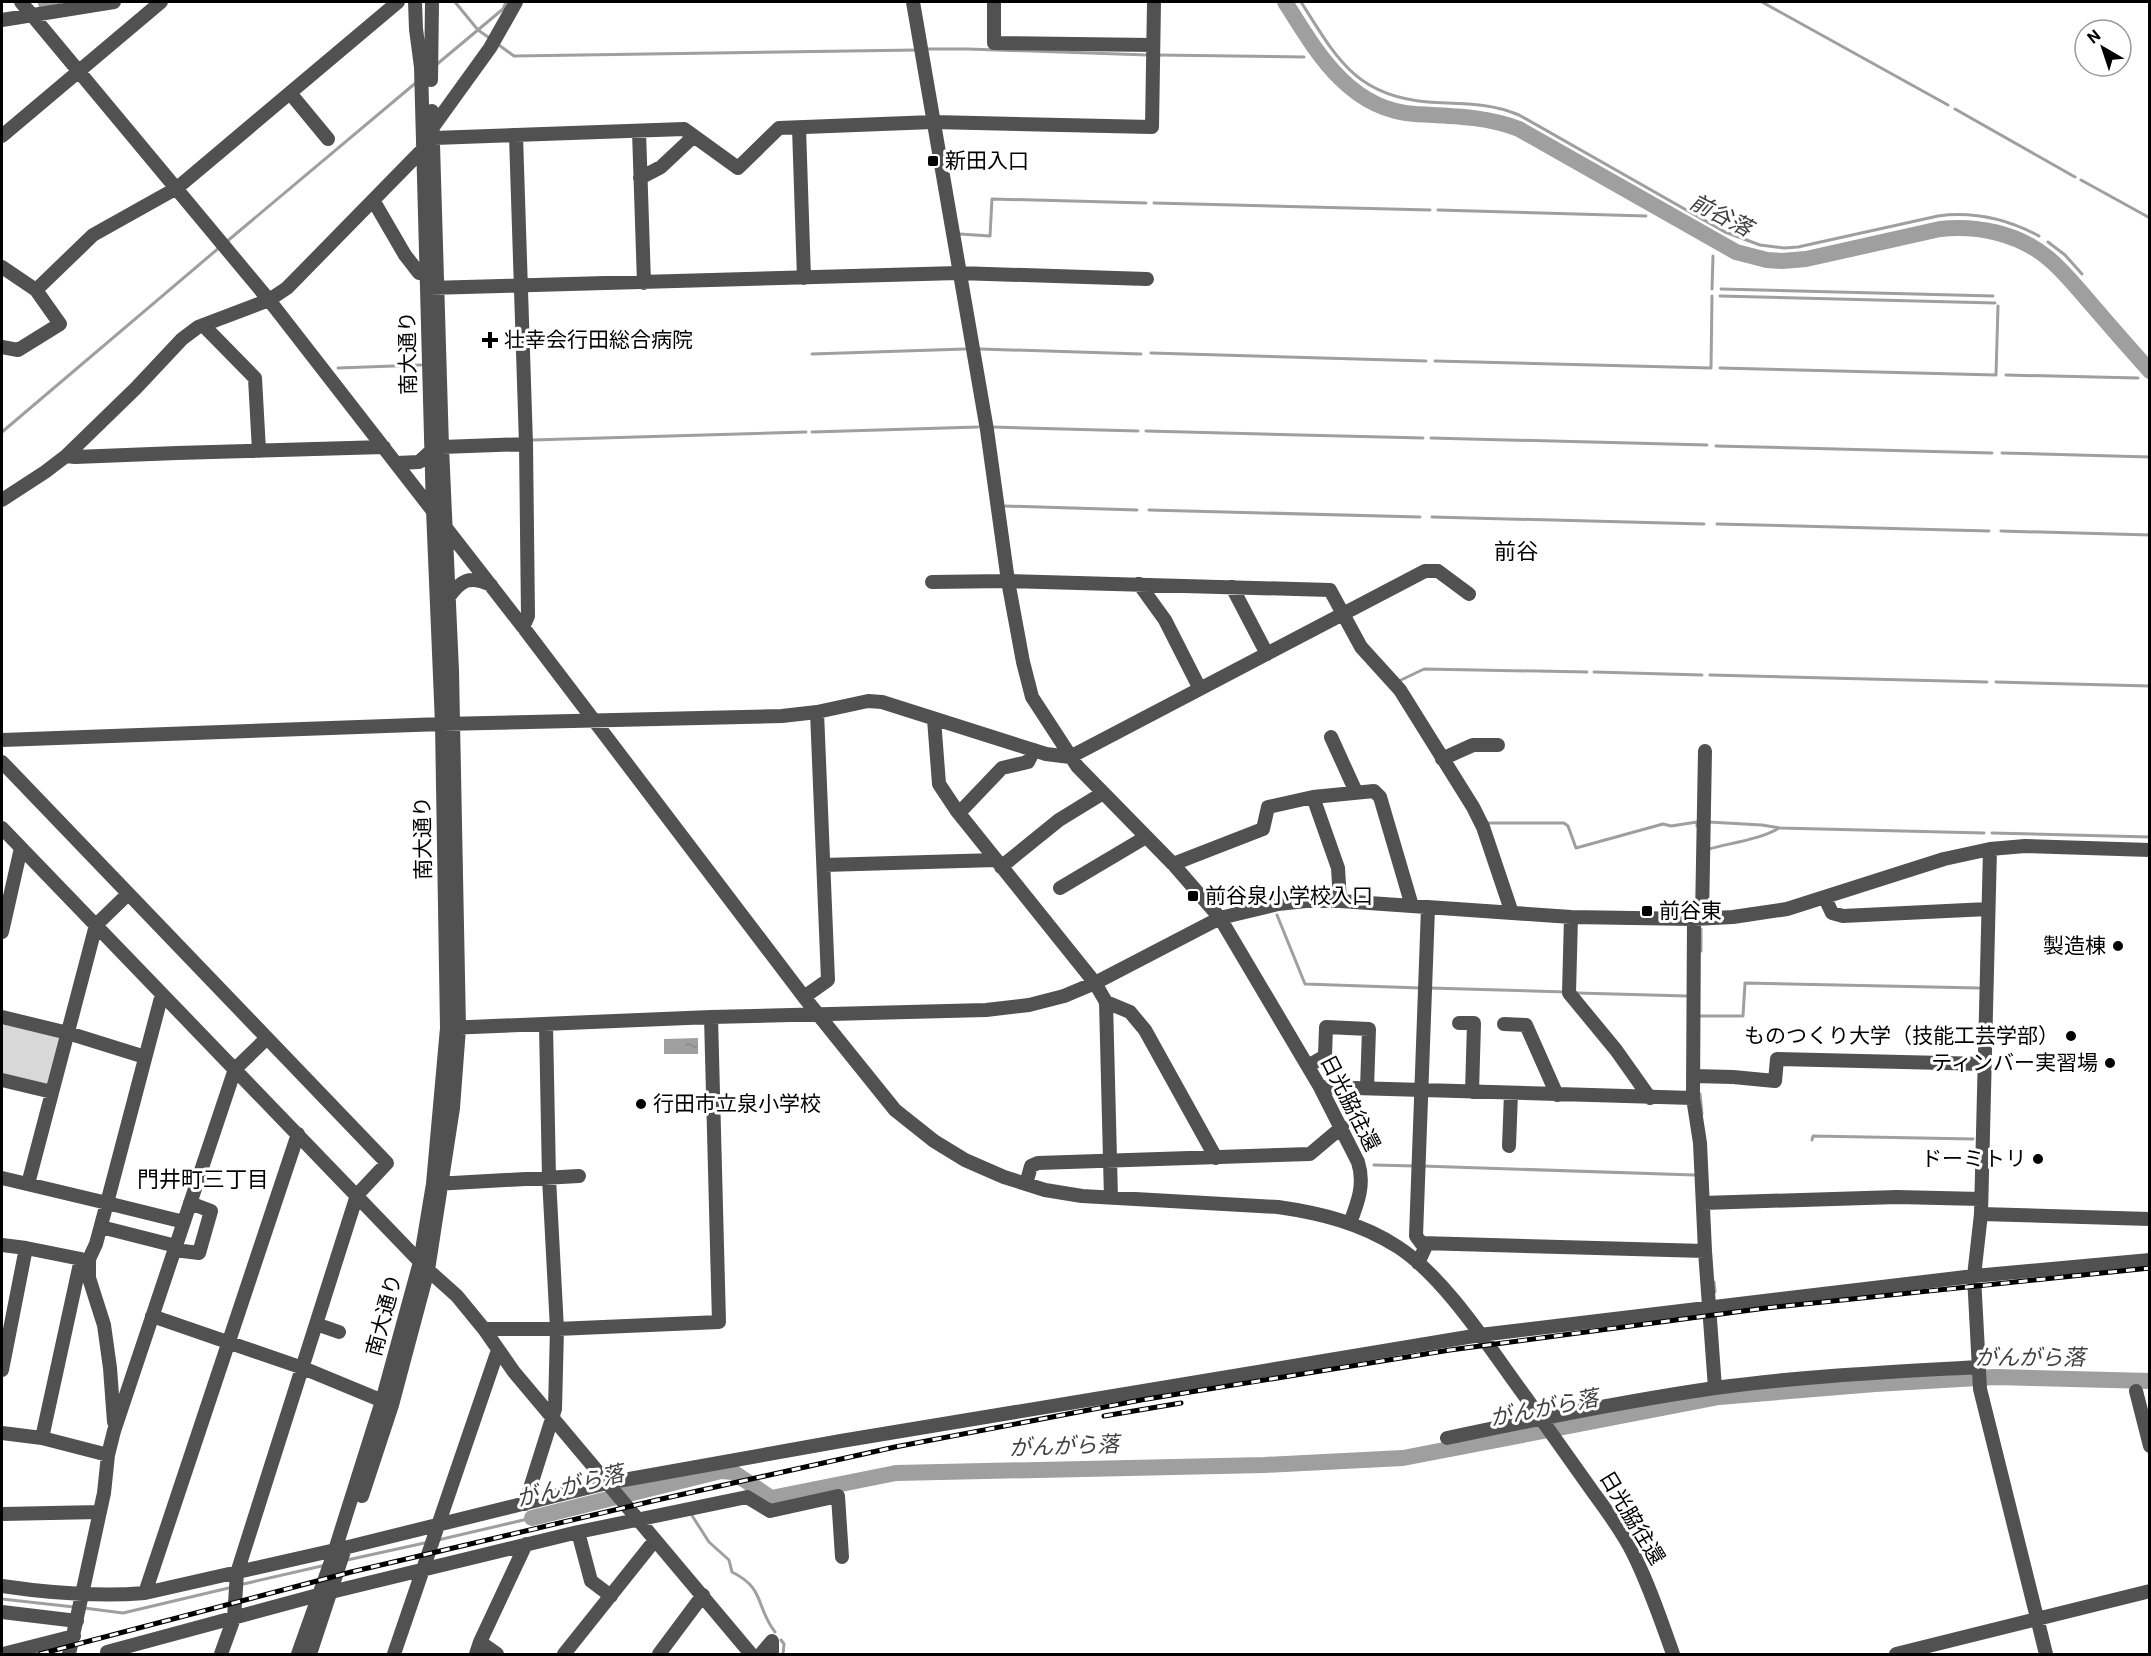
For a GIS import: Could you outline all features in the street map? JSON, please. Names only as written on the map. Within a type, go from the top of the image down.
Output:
[{"type":"street","points":[[21,2],[34,14],[269,300],[491,585],[804,997],[895,1110],[917,1128],[965,1160],[1004,1177],[1062,1194],[1278,1207],[1309,1211],[1350,1223],[1380,1236],[1418,1263],[1442,1286],[1543,1421]]},
{"type":"street","points":[[2,20],[114,2]]},
{"type":"street","points":[[2,136],[161,2]]},
{"type":"street","points":[[36,290],[93,235],[177,188],[398,2]]},
{"type":"street","name":"南大通り","points":[[415,2],[416,29],[426,75],[430,137],[427,274],[432,288]]},
{"type":"street","name":"南大通り","points":[[310,1654],[325,1594],[387,1403],[424,1266],[437,1183],[453,1028],[447,724],[433,510],[436,449],[430,137],[426,75],[432,2]]},
{"type":"street","points":[[2,500],[66,456],[136,388],[182,339],[203,325],[269,300],[287,288],[373,200],[430,137],[494,41],[516,2]]},
{"type":"street","name":"日光脇往還","points":[[913,2],[958,273],[987,430],[1008,581],[1032,697],[1070,757],[1173,864],[1220,918],[1320,1087],[1358,1162],[1362,1181],[1358,1202],[1350,1223]]},
{"type":"street","points":[[994,2],[994,43],[1152,52]]},
{"type":"street","points":[[430,137],[684,129],[738,168],[779,128],[933,122],[1152,127],[1154,2]]},
{"type":"street","points":[[290,93],[328,139]]},
{"type":"street","points":[[799,128],[804,278]]},
{"type":"street","points":[[639,131],[644,283]]},
{"type":"street","points":[[516,135],[526,444],[528,616],[523,627]]},
{"type":"street","points":[[640,178],[661,167],[694,136]]},
{"type":"street","points":[[373,200],[405,255],[419,273],[427,274]]},
{"type":"street","points":[[2,267],[36,290],[60,324],[18,350],[2,347]]},
{"type":"street","points":[[432,288],[958,273],[1147,279]]},
{"type":"street","points":[[203,325],[255,378],[258,451]]},
{"type":"street","points":[[397,463],[419,462],[436,449],[526,444]]},
{"type":"street","points":[[66,456],[384,447]]},
{"type":"street","name":"南大通り","points":[[436,449],[445,526],[452,671],[447,724]]},
{"type":"street","points":[[2,740],[447,724],[782,716],[817,712],[868,701],[882,702],[1034,750],[1070,757],[1425,571],[1438,571],[1469,594]]},
{"type":"street","points":[[448,598],[462,582],[471,579],[491,585]]},
{"type":"street","points":[[932,582],[1008,581],[1330,590],[1362,647],[1400,690],[1473,807],[1483,827],[1512,914]]},
{"type":"street","points":[[1139,584],[1165,620],[1200,689]]},
{"type":"street","points":[[1232,587],[1266,654]]},
{"type":"street","points":[[804,997],[828,981],[817,712]]},
{"type":"street","points":[[934,718],[939,784],[959,813],[1095,983],[1106,1002],[1111,1198]]},
{"type":"street","points":[[1331,737],[1356,792]]},
{"type":"street","points":[[1442,759],[1473,745],[1498,745]]},
{"type":"street","points":[[959,813],[1002,768],[1028,762],[1034,750]]},
{"type":"street","points":[[1705,751],[1693,1098],[1700,1143],[1715,1388]]},
{"type":"street","points":[[2,762],[387,1163],[357,1195],[237,1573],[234,1618],[221,1654]]},
{"type":"street","points":[[1173,864],[1263,829],[1268,807],[1313,797],[1374,791],[1380,797],[1412,906]]},
{"type":"street","points":[[824,865],[999,863],[1059,820],[1103,793]]},
{"type":"street","points":[[1313,797],[1338,868],[1340,901]]},
{"type":"street","points":[[2,828],[424,1266],[457,1296],[498,1350],[607,1483],[751,1654]]},
{"type":"street","points":[[1060,888],[1146,837]]},
{"type":"street","points":[[453,1028],[711,1017],[996,1009],[1029,1005],[1064,996],[1095,983],[1220,918],[1278,904],[1340,901],[1512,914],[1698,919],[1757,915],[1825,898],[1944,859],[1990,849],[2025,846],[2150,850]]},
{"type":"street","points":[[2,932],[21,848]]},
{"type":"street","points":[[1990,849],[1981,1214],[1974,1275],[1978,1369],[1980,1389],[2046,1654]]},
{"type":"street","points":[[28,1184],[96,925],[128,894]]},
{"type":"street","points":[[1825,898],[1832,913],[1843,916],[1988,909]]},
{"type":"street","points":[[1418,1263],[1425,1248],[1416,1236],[1428,908]]},
{"type":"street","points":[[1571,916],[1569,993],[1616,1050],[1650,1098]]},
{"type":"street","points":[[42,1438],[85,1259],[101,1227],[162,994]]},
{"type":"street","points":[[1106,1002],[1130,1012],[1145,1030],[1216,1158]]},
{"type":"street","points":[[2,1017],[68,1033],[146,1057]]},
{"type":"street","points":[[484,1329],[557,1329],[719,1322],[711,1017]]},
{"type":"street","points":[[1459,1023],[1474,1023],[1472,1092]]},
{"type":"street","points":[[1504,1024],[1526,1025],[1557,1095]]},
{"type":"street","points":[[525,1504],[554,1417],[557,1329],[549,1178],[546,1025]]},
{"type":"street","points":[[1308,1066],[1325,1056],[1326,1027],[1369,1029],[1367,1088]]},
{"type":"street","points":[[69,1654],[84,1595],[114,1431],[235,1069],[267,1038]]},
{"type":"street","points":[[1693,1076],[1774,1081],[1777,1059],[1985,1064]]},
{"type":"street","points":[[2,1080],[52,1092]]},
{"type":"street","points":[[1320,1087],[1693,1098]]},
{"type":"street","points":[[1509,1146],[1511,1093]]},
{"type":"street","points":[[1026,1184],[1031,1166],[1038,1163],[1310,1154],[1342,1127]]},
{"type":"street","points":[[145,1593],[298,1134]]},
{"type":"street","points":[[437,1183],[579,1176]]},
{"type":"street","points":[[2,1178],[184,1222]]},
{"type":"street","points":[[1703,1203],[1897,1197],[1981,1199]]},
{"type":"street","points":[[101,1227],[199,1253],[211,1211],[190,1203]]},
{"type":"street","points":[[1981,1214],[2150,1219]]},
{"type":"street","points":[[1421,1243],[1705,1251]]},
{"type":"street","points":[[2,1245],[85,1259]]},
{"type":"street","points":[[2,1370],[26,1248]]},
{"type":"street","points":[[85,1259],[105,1325],[114,1431]]},
{"type":"street","points":[[2,1586],[84,1595],[113,1596],[145,1593],[237,1573],[337,1558],[439,1524],[607,1483],[841,1441],[1480,1335],[1974,1275],[2150,1260]]},
{"type":"street","points":[[152,1316],[303,1368],[387,1403]]},
{"type":"street","points":[[316,1324],[339,1332]]},
{"type":"street","points":[[394,1654],[498,1350]]},
{"type":"street","points":[[1447,1438],[1715,1388],[1807,1377],[1978,1369]]},
{"type":"street","points":[[2136,1391],[2150,1446]]},
{"type":"street","name":"日光脇往還","points":[[1543,1421],[1632,1551],[1648,1586],[1673,1654]]},
{"type":"street","points":[[2,1433],[42,1438],[108,1455]]},
{"type":"street","points":[[104,1654],[422,1569],[579,1532],[747,1497],[770,1511],[838,1496],[842,1557]]},
{"type":"street","points":[[2,1514],[100,1512]]},
{"type":"street","points":[[579,1532],[591,1581],[611,1596]]},
{"type":"street","points":[[564,1654],[655,1540]]},
{"type":"street","points":[[497,1654],[478,1648],[526,1544]]},
{"type":"street","points":[[1896,1654],[2150,1591]]},
{"type":"street","name":"南大通り","points":[[298,1654],[325,1594]]},
{"type":"street","points":[[659,1654],[703,1596]]},
{"type":"street","points":[[2,1612],[77,1621]]},
{"type":"street","points":[[3,1654],[74,1636]]},
{"type":"street","points":[[761,1654],[772,1641],[772,1654]]},
{"type":"shaded area","points":[[2,1021],[61,1035],[48,1088],[2,1077]]},
{"type":"water","points":[[698,1038],[698,1054],[664,1054],[664,1039]]},
{"type":"waterway","name":"前谷落","points":[[46,3],[53,2]]},
{"type":"waterway","points":[[455,2],[478,30],[491,39]]},
{"type":"waterway","points":[[436,65],[503,9],[506,2]]},
{"type":"waterway","name":"前谷落","points":[[1285,2],[1322,58],[1353,90],[1371,102],[1392,110],[1481,119],[1519,129],[1736,252],[1767,260],[1806,259],[1940,229],[1954,228],[1983,230],[2024,242],[2048,258],[2071,280],[2150,371]]},
{"type":"waterway","points":[[1301,2],[1337,56],[1350,70],[1382,92],[1428,102],[1485,106],[1519,115],[1725,232],[1760,245],[1798,247],[1938,216],[1952,215],[1978,216],[2003,221],[2039,236]]},
{"type":"waterway","points":[[1762,2],[1948,105]]},
{"type":"waterway","points":[[496,43],[514,56],[917,50]]},
{"type":"waterway","points":[[927,49],[1148,55]]},
{"type":"waterway","points":[[1157,55],[1304,57]]},
{"type":"waterway","points":[[225,243],[418,81]]},
{"type":"waterway","points":[[1955,109],[2075,177]]},
{"type":"waterway","points":[[2081,180],[2150,218]]},
{"type":"waterway","points":[[960,234],[990,236],[992,199],[1146,203]]},
{"type":"waterway","points":[[1154,203],[1430,210]]},
{"type":"waterway","points":[[1438,210],[1646,216]]},
{"type":"waterway","points":[[2048,242],[2065,255],[2082,274]]},
{"type":"waterway","points":[[2,432],[220,247]]},
{"type":"waterway","points":[[1712,289],[1713,256]]},
{"type":"waterway","points":[[1721,289],[1993,296]]},
{"type":"waterway","points":[[1435,361],[1711,368],[1712,296]]},
{"type":"waterway","points":[[1720,296],[1995,303]]},
{"type":"waterway","points":[[1720,368],[1996,375],[1998,306]]},
{"type":"waterway","points":[[812,354],[965,349]]},
{"type":"waterway","points":[[980,349],[1141,354]]},
{"type":"waterway","points":[[1151,353],[1426,361]]},
{"type":"waterway","points":[[338,368],[421,365]]},
{"type":"waterway","points":[[2006,375],[2138,378]]},
{"type":"waterway","points":[[812,432],[978,427]]},
{"type":"waterway","points":[[992,427],[1138,431]]},
{"type":"waterway","points":[[1146,431],[1423,438]]},
{"type":"waterway","points":[[533,440],[806,432]]},
{"type":"waterway","points":[[1431,438],[1707,445]]},
{"type":"waterway","points":[[1716,446],[1992,453]]},
{"type":"waterway","points":[[2002,453],[2150,457]]},
{"type":"waterway","points":[[1004,506],[1137,510]]},
{"type":"waterway","points":[[1149,510],[1420,517]]},
{"type":"waterway","points":[[1432,517],[1704,524]]},
{"type":"waterway","points":[[1717,524],[1989,531]]},
{"type":"waterway","points":[[2001,531],[2150,535]]},
{"type":"waterway","points":[[1399,681],[1424,669],[1587,672]]},
{"type":"waterway","points":[[1594,672],[1702,675]]},
{"type":"waterway","points":[[1710,675],[1987,682]]},
{"type":"waterway","points":[[1996,682],[2150,686]]},
{"type":"waterway","points":[[1486,823],[1564,823],[1568,826],[1576,848],[1663,824],[1671,826],[1697,822],[1697,826]]},
{"type":"waterway","points":[[1708,822],[1780,828],[1984,833]]},
{"type":"waterway","points":[[1709,849],[1755,838],[1779,828]]},
{"type":"waterway","points":[[1992,833],[2150,837]]},
{"type":"waterway","points":[[1277,915],[1305,984],[1421,988]]},
{"type":"waterway","points":[[1701,929],[1701,951]]},
{"type":"waterway","points":[[1699,1016],[1743,1016],[1745,983],[1979,988]]},
{"type":"waterway","points":[[1430,988],[1566,992]]},
{"type":"waterway","points":[[1577,993],[1687,996]]},
{"type":"waterway","points":[[1700,1094],[1702,1114]]},
{"type":"waterway","points":[[1812,1140],[1813,1136],[1973,1139]]},
{"type":"waterway","points":[[1374,1165],[1415,1166]]},
{"type":"waterway","points":[[1422,1166],[1694,1175]]},
{"type":"waterway","points":[[1714,1282],[1715,1292]]},
{"type":"waterway","name":"がんがら落","points":[[532,1518],[721,1471],[733,1472],[771,1498],[896,1473],[1264,1465],[1403,1458],[1719,1397],[1995,1377],[2150,1381]]},
{"type":"waterway","points":[[691,1514],[709,1542],[729,1560],[732,1572],[743,1578],[755,1592],[775,1632]]},
{"type":"waterway","name":"がんがら落","points":[[438,1540],[532,1518]]},
{"type":"waterway","name":"がんがら落","points":[[347,1560],[429,1542]]},
{"type":"waterway","name":"がんがら落","points":[[239,1585],[326,1565]]},
{"type":"waterway","name":"がんがら落","points":[[84,1608],[123,1613],[233,1587]]},
{"type":"waterway","name":"がんがら落","points":[[2,1599],[74,1607]]},
{"type":"waterway","points":[[781,1640],[784,1644],[783,1654]]},
{"type":"railway","points":[[40,1654],[351,1572],[657,1500],[895,1447],[1141,1400],[1450,1350],[1766,1308],[2150,1268]]},
{"type":"railway","points":[[1104,1416],[1181,1403]]},
{"type":"place","name":"新田入口","points":[[933,161]]},
{"type":"place","name":"壮幸会行田総合病院","points":[[490,340]]},
{"type":"place","name":"前谷泉小学校入口","points":[[1193,896]]},
{"type":"place","name":"前谷東","points":[[1647,911]]},
{"type":"place","name":"製造棟","points":[[2118,946]]},
{"type":"place","name":"ものつくり大学（技能工芸学部）","points":[[2071,1036]]},
{"type":"place","name":"ティンバー実習場","points":[[2110,1063]]},
{"type":"place","name":"行田市立泉小学校","points":[[641,1104]]},
{"type":"place","name":"ドーミトリ","points":[[2038,1159]]},
{"type":"district","name":"前谷","points":[[1516,551]]},
{"type":"district","name":"門井町三丁目","points":[[203,1179]]}]
